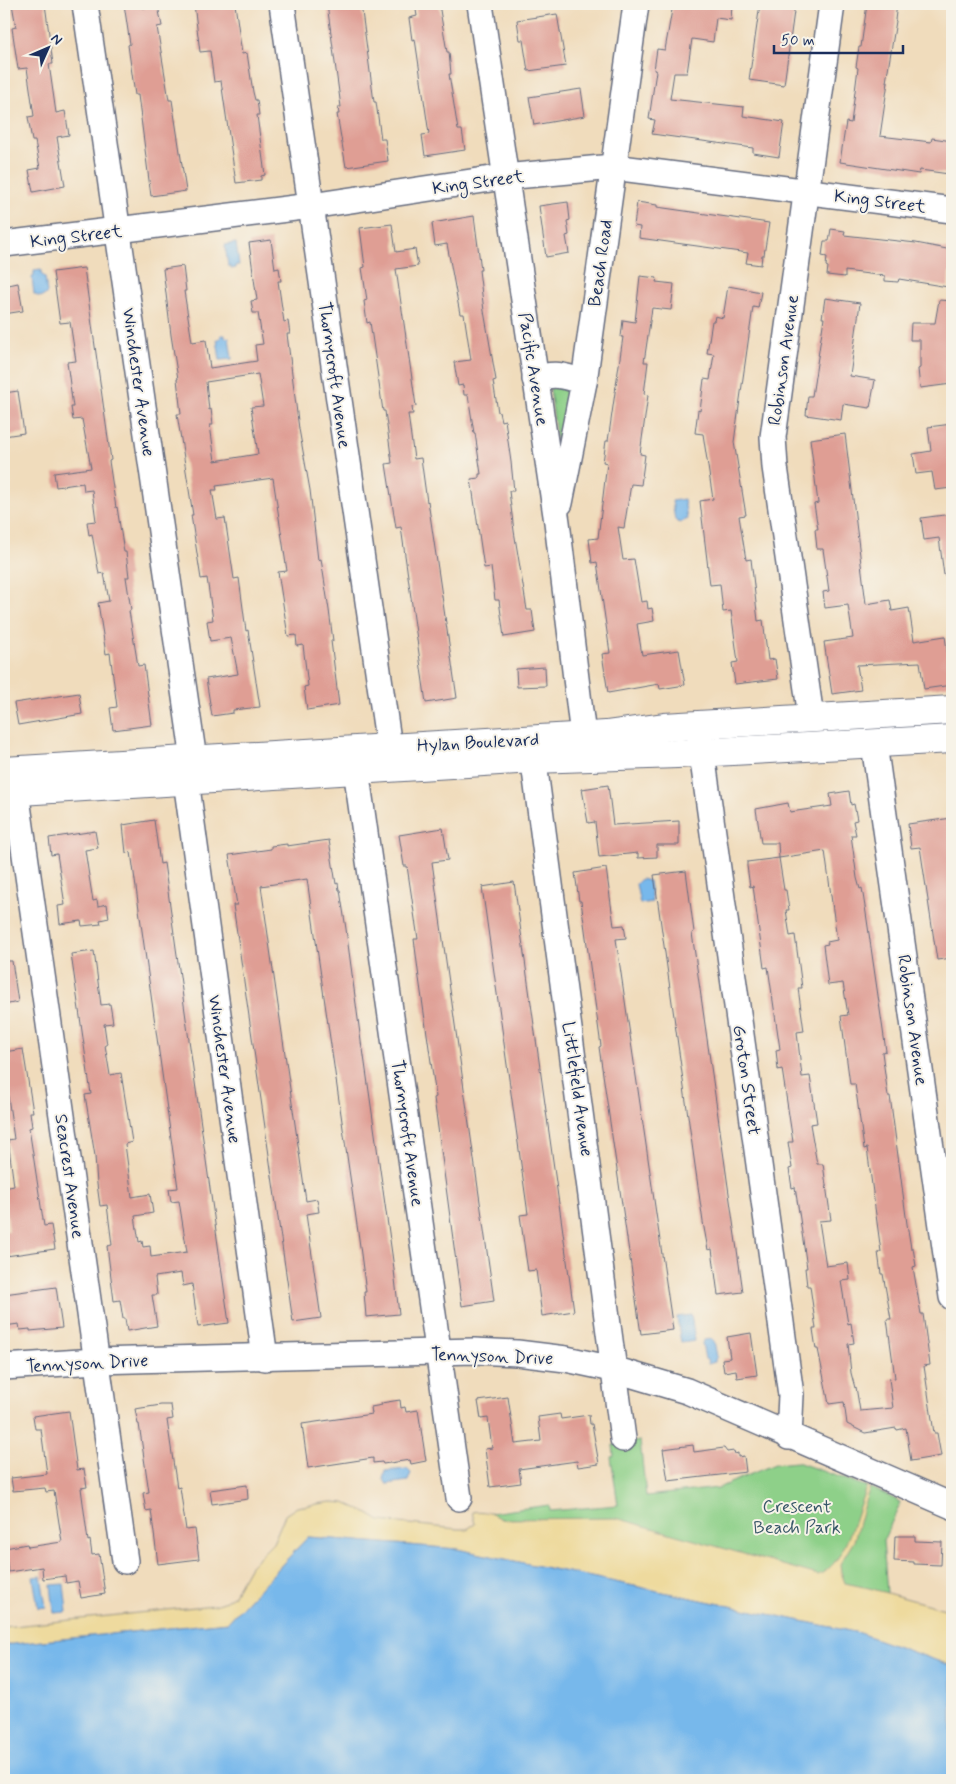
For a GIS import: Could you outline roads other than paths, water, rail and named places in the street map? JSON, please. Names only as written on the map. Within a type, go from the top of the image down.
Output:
[{"type":"main road","name":"Hylan Boulevard","points":[[190,770],[356,769],[532,749],[584,736],[606,735],[664,726],[952,710]]},
{"type":"main road","name":"Hylan Boulevard","points":[[8,785],[190,770],[389,747],[702,753],[952,739]]},
{"type":"street","name":"Winchester Avenue","points":[[85,4],[118,231],[190,770],[265,1358]]},
{"type":"street","name":"Thornycroft Avenue","points":[[282,4],[389,747]]},
{"type":"street","name":"Pacific Avenue","points":[[480,4],[504,177],[557,522],[584,736]]},
{"type":"street","name":"Beach Road","points":[[557,522],[584,382],[636,4]]},
{"type":"street","name":"Robinson Avenue","points":[[811,717],[775,467],[773,437],[832,4]]},
{"type":"street","name":"King Street","points":[[4,244],[311,206],[504,177],[613,167],[952,210]]},
{"type":"street","points":[[535,379],[556,374],[584,382]]},
{"type":"street","name":"Groton Street","points":[[698,724],[791,1395],[789,1437]]},
{"type":"street","name":"Robinson Avenue","points":[[874,744],[952,1297]]},
{"type":"street","name":"Littlefield Avenue","points":[[532,749],[623,1439]]},
{"type":"street","name":"Thornycroft Avenue","points":[[356,769],[459,1498]]},
{"type":"street","name":"Seacrest Avenue","points":[[8,785],[96,1361],[124,1561]]},
{"type":"street","name":"Tennyson Drive","points":[[4,1367],[96,1361],[474,1351],[517,1353],[566,1359],[613,1368],[687,1391],[789,1437],[952,1506]]},
{"type":"water","points":[[236,243],[239,265],[231,269],[231,266],[228,266],[225,245]]},
{"type":"water","points":[[41,270],[41,274],[45,277],[47,293],[39,297],[34,294],[32,278],[34,271]]},
{"type":"water","points":[[221,335],[225,335],[225,338],[229,337],[232,359],[220,360],[217,339],[221,338]]},
{"type":"water","points":[[684,499],[687,519],[680,523],[675,520],[672,501]]},
{"type":"water","points":[[641,879],[649,881],[652,902],[640,904],[636,884]]},
{"type":"water","points":[[691,1315],[695,1341],[681,1343],[677,1317]]},
{"type":"water","points":[[711,1339],[714,1341],[717,1357],[715,1362],[708,1364],[705,1359],[702,1343],[704,1340]]},
{"type":"water","points":[[407,1469],[411,1473],[408,1481],[387,1484],[383,1479],[385,1471]]},
{"type":"water","points":[[308,1537],[457,1549],[859,1633],[952,1666],[952,1780],[4,1780],[4,1645],[228,1622]]},
{"type":"water","points":[[41,1576],[46,1607],[38,1608],[33,1577]]},
{"type":"water","points":[[64,1584],[67,1612],[54,1613],[51,1585]]},
{"type":"park label","name":"Crescent Beach Park","points":[[797,1516]]}]
